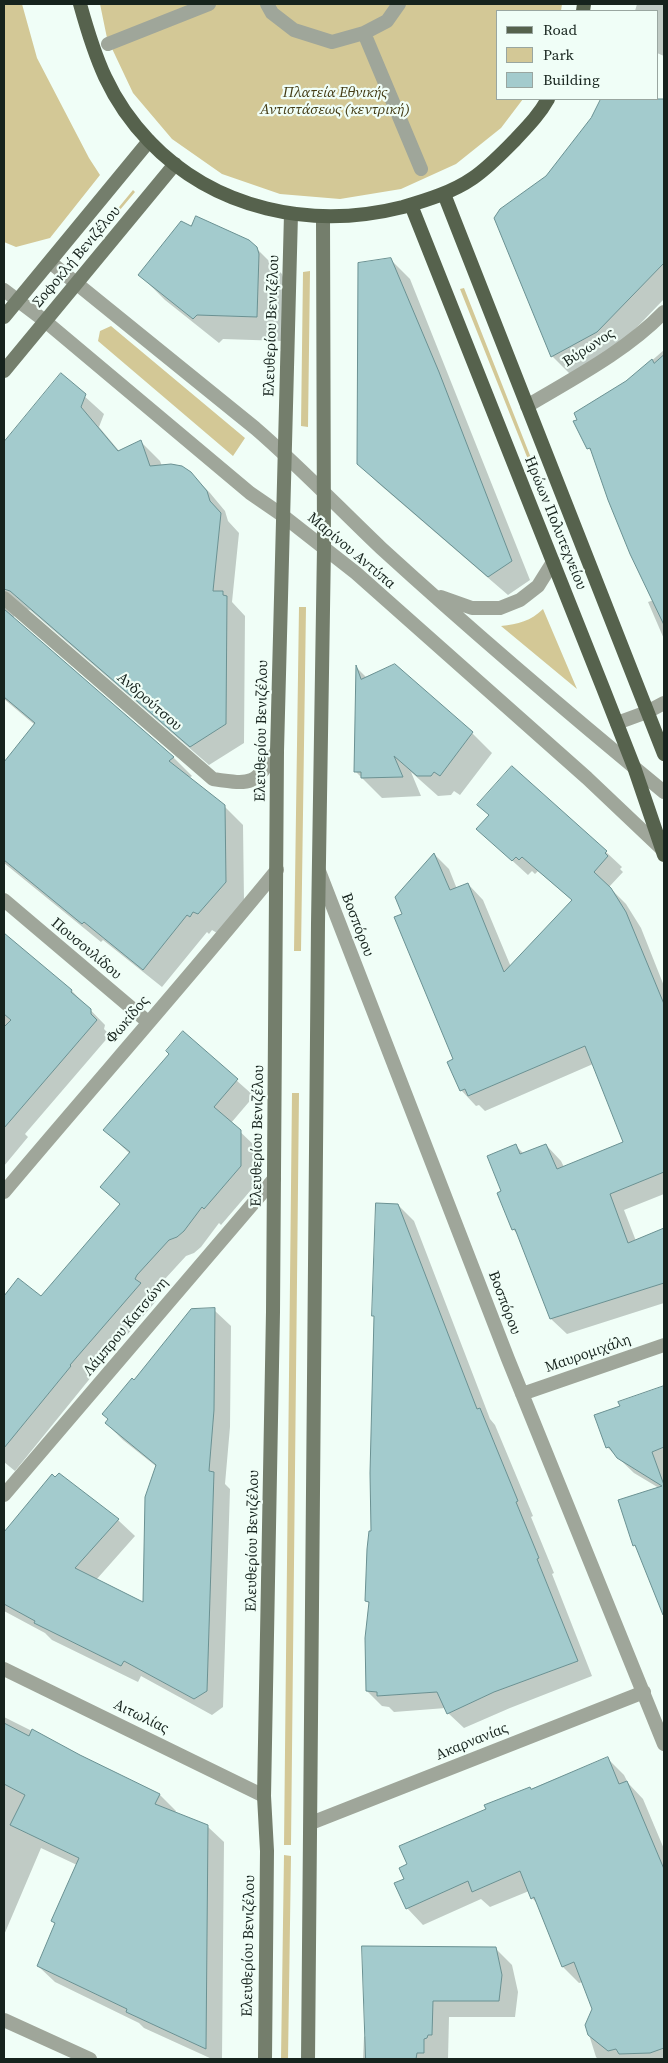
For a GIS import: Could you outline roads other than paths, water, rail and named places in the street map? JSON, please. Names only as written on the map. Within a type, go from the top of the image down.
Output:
[{"type":"main road","points":[[80,4],[93,50],[107,84],[128,116],[149,141],[175,164],[203,183],[229,196],[256,206],[291,214],[323,218],[351,217],[411,205],[444,194],[472,178],[498,158],[538,116],[547,100]]},
{"type":"main road","name":"Σοφοκλή Βενιζέλου","points":[[4,317],[149,141]]},
{"type":"main road","name":"Σοφοκλή Βενιζέλου","points":[[4,371],[175,164]]},
{"type":"main road","name":"Ηρώων Πολυτεχνείου","points":[[444,194],[664,754]]},
{"type":"main road","name":"Ηρώων Πολυτεχνείου","points":[[411,205],[617,723],[664,852]]},
{"type":"main road","name":"Ελευθερίου Βενιζέλου","points":[[265,2059],[267,1851],[264,1796],[273,1312],[277,751],[291,214]]},
{"type":"main road","points":[[308,2059],[319,871],[324,547],[323,218]]},
{"type":"street","points":[[108,44],[209,4]]},
{"type":"street","points":[[267,4],[272,13],[294,30],[332,42],[364,34],[387,21],[399,4]]},
{"type":"street","points":[[364,34],[421,170]]},
{"type":"street","name":"Μαρίνου Αντύπα","points":[[50,262],[284,454],[433,594],[564,710],[664,792]]},
{"type":"street","name":"Μαρίνου Αντύπα","points":[[4,290],[45,321],[250,493],[282,515],[356,573],[581,772],[664,852]]},
{"type":"street","name":"Βύρωνος","points":[[528,406],[609,356],[654,323],[664,312]]},
{"type":"street","points":[[433,594],[472,608],[500,608],[520,600],[538,586],[553,562]]},
{"type":"street","name":"Ανδρούτσου","points":[[4,598],[213,779],[243,783],[261,775],[277,751]]},
{"type":"street","points":[[617,723],[647,712],[664,703]]},
{"type":"street","name":"Φωκίδος","points":[[4,1192],[214,947],[277,870]]},
{"type":"street","name":"Βοσπόρου","points":[[319,871],[522,1394],[664,1744]]},
{"type":"street","name":"Πουσουλίδου","points":[[4,900],[148,1022]]},
{"type":"street","name":"Λάμπρου Κατσώνη","points":[[4,1496],[274,1179]]},
{"type":"street","name":"Μαυρομιχάλη","points":[[522,1394],[664,1345]]},
{"type":"street","name":"Αιτωλίας","points":[[4,1669],[264,1796]]},
{"type":"street","name":"Ακαρνανίας","points":[[311,1823],[644,1692]]},
{"type":"street","points":[[4,2020],[90,2059]]},
{"type":"park label","name":"Πλατεία Εθνικής Αντιστάσεως (κεντρική)","points":[[335,102]]}]
